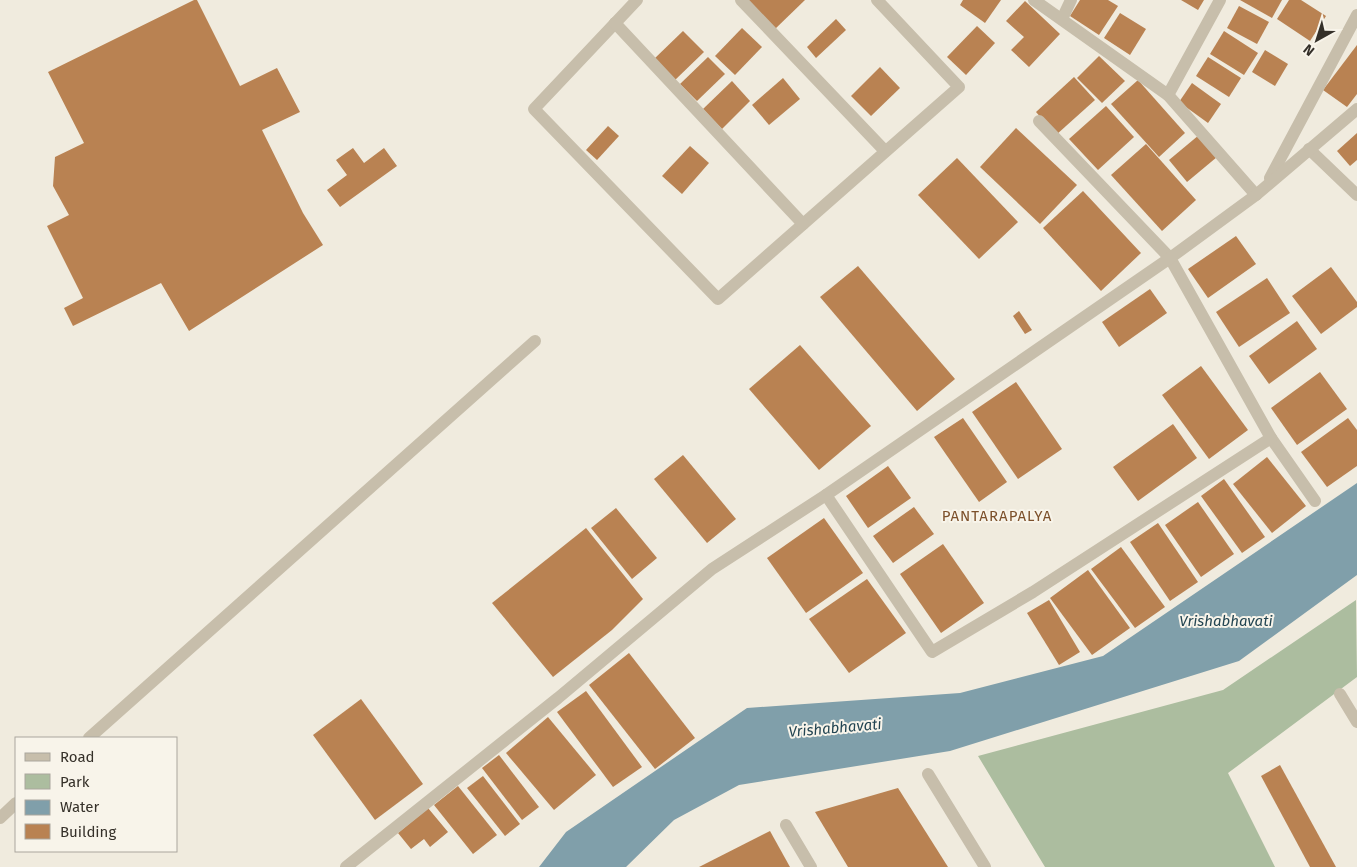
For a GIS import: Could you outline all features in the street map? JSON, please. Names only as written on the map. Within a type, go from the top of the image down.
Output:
[{"type":"street","points":[[637,0],[534,109],[718,299],[959,87],[877,0]]},
{"type":"street","points":[[741,0],[886,151]]},
{"type":"street","points":[[1034,0],[1168,95],[1261,190]]},
{"type":"street","points":[[1062,19],[1071,0]]},
{"type":"street","points":[[1168,95],[1220,0]]},
{"type":"street","points":[[1261,190],[1357,15]]},
{"type":"street","points":[[615,23],[803,224]]},
{"type":"street","points":[[346,867],[558,698],[712,569],[826,495],[1170,258],[1261,190],[1357,109]]},
{"type":"street","points":[[1039,121],[1170,258],[1271,438],[1315,501]]},
{"type":"street","points":[[1309,149],[1357,195]]},
{"type":"street","points":[[90,737],[535,341]]},
{"type":"street","points":[[826,495],[932,652],[1033,592],[1271,438]]},
{"type":"street","points":[[1340,694],[1357,722]]},
{"type":"street","points":[[928,774],[985,867]]},
{"type":"street","points":[[0,818],[15,804]]},
{"type":"street","points":[[786,825],[811,867]]},
{"type":"green space","points":[[1356,600],[1357,677],[1228,773],[1275,867],[1045,867],[978,756],[1223,690]]},
{"type":"water","name":"Vrishabhavati","points":[[1357,483],[1357,575],[1239,661],[950,751],[739,785],[674,820],[626,867],[539,867],[566,832],[747,708],[960,693],[1103,656]]},
{"type":"building","points":[[197,0],[240,86],[277,68],[300,112],[262,130],[303,213],[323,245],[189,331],[161,283],[73,326],[64,308],[83,298],[47,226],[69,215],[53,186],[55,157],[84,143],[48,72]]},
{"type":"building","points":[[745,0],[805,0],[774,30]]},
{"type":"building","points":[[963,0],[1001,0],[985,23],[960,5]]},
{"type":"building","points":[[1080,0],[1108,0],[1118,6],[1099,35],[1070,16]]},
{"type":"building","points":[[1181,0],[1204,0],[1198,10]]},
{"type":"building","points":[[1240,0],[1282,0],[1272,18]]},
{"type":"building","points":[[1289,0],[1301,0],[1326,16],[1310,41],[1277,19]]},
{"type":"building","points":[[1025,1],[1060,34],[1029,67],[1011,50],[1024,37],[1006,21]]},
{"type":"building","points":[[1239,6],[1269,22],[1257,44],[1227,28]]},
{"type":"building","points":[[1120,13],[1146,29],[1130,55],[1104,38]]},
{"type":"building","points":[[836,19],[846,30],[816,58],[807,47]]},
{"type":"building","points":[[977,26],[995,43],[966,75],[947,57]]},
{"type":"building","points":[[742,28],[762,47],[735,75],[715,56]]},
{"type":"building","points":[[683,31],[704,52],[674,81],[653,60]]},
{"type":"building","points":[[1224,31],[1258,53],[1244,75],[1210,54]]},
{"type":"building","points":[[1357,45],[1357,94],[1347,107],[1323,90]]},
{"type":"building","points":[[1265,50],[1288,64],[1275,86],[1252,72]]},
{"type":"building","points":[[1099,56],[1125,81],[1102,103],[1077,78]]},
{"type":"building","points":[[708,57],[725,74],[697,101],[680,84]]},
{"type":"building","points":[[1208,57],[1241,78],[1229,97],[1196,76]]},
{"type":"building","points":[[880,67],[900,88],[871,116],[851,96]]},
{"type":"building","points":[[1074,77],[1095,100],[1056,135],[1036,112]]},
{"type":"building","points":[[783,78],[800,99],[769,125],[752,105]]},
{"type":"building","points":[[1138,80],[1185,133],[1159,157],[1111,104]]},
{"type":"building","points":[[732,81],[750,101],[722,129],[703,109]]},
{"type":"building","points":[[1192,83],[1221,104],[1208,123],[1179,102]]},
{"type":"building","points":[[1106,106],[1134,137],[1098,170],[1069,139]]},
{"type":"building","points":[[608,126],[619,136],[597,160],[586,150]]},
{"type":"building","points":[[1016,128],[1077,185],[1040,224],[980,167]]},
{"type":"building","points":[[1357,133],[1357,160],[1350,166],[1337,151]]},
{"type":"building","points":[[1199,135],[1217,157],[1187,182],[1169,160]]},
{"type":"building","points":[[1146,144],[1196,200],[1162,231],[1111,175]]},
{"type":"building","points":[[690,146],[709,163],[682,194],[662,176]]},
{"type":"building","points":[[353,148],[364,163],[384,148],[397,166],[340,207],[327,190],[347,175],[336,160]]},
{"type":"building","points":[[957,158],[1018,222],[979,259],[918,195]]},
{"type":"building","points":[[1083,191],[1141,253],[1101,291],[1043,228]]},
{"type":"building","points":[[1236,236],[1256,264],[1208,298],[1188,269]]},
{"type":"building","points":[[858,266],[955,379],[917,411],[820,297]]},
{"type":"building","points":[[1331,267],[1357,302],[1357,307],[1321,334],[1292,296]]},
{"type":"building","points":[[1267,278],[1290,313],[1239,347],[1216,312]]},
{"type":"building","points":[[1150,289],[1167,313],[1119,347],[1102,322]]},
{"type":"building","points":[[1019,311],[1032,330],[1025,334],[1013,316]]},
{"type":"building","points":[[1297,321],[1317,349],[1269,384],[1249,356]]},
{"type":"building","points":[[800,345],[871,426],[819,470],[749,389]]},
{"type":"building","points":[[1201,366],[1248,430],[1209,459],[1162,395]]},
{"type":"building","points":[[1320,372],[1347,409],[1297,445],[1271,408]]},
{"type":"building","points":[[1016,382],[1062,449],[1018,479],[972,412]]},
{"type":"building","points":[[963,418],[1007,482],[979,502],[934,437]]},
{"type":"building","points":[[1348,418],[1357,430],[1357,466],[1327,487],[1301,452]]},
{"type":"building","points":[[1173,424],[1197,458],[1138,501],[1113,467]]},
{"type":"building","points":[[683,455],[736,519],[707,543],[654,479]]},
{"type":"building","points":[[1267,457],[1306,506],[1272,533],[1233,484]]},
{"type":"building","points":[[888,466],[911,498],[868,528],[846,496]]},
{"type":"building","points":[[1224,479],[1265,537],[1242,553],[1201,496]]},
{"type":"building","points":[[1198,502],[1234,554],[1201,577],[1165,525]]},
{"type":"building","points":[[914,507],[934,534],[893,563],[873,536]]},
{"type":"building","points":[[616,508],[657,558],[632,579],[591,528]]},
{"type":"building","points":[[824,518],[863,573],[806,613],[767,558]]},
{"type":"building","points":[[1158,523],[1198,582],[1170,601],[1130,542]]},
{"type":"building","points":[[586,528],[643,599],[612,630],[553,677],[492,603]]},
{"type":"building","points":[[943,544],[984,603],[941,633],[900,574]]},
{"type":"building","points":[[1121,547],[1165,607],[1135,628],[1091,569]]},
{"type":"building","points":[[1088,570],[1130,628],[1092,655],[1050,598]]},
{"type":"building","points":[[867,579],[906,633],[849,673],[809,619]]},
{"type":"building","points":[[1049,600],[1080,652],[1059,665],[1027,613]]},
{"type":"building","points":[[629,653],[695,738],[655,769],[589,685]]},
{"type":"building","points":[[586,691],[642,767],[613,787],[557,712]]},
{"type":"building","points":[[361,699],[423,784],[375,820],[313,735]]},
{"type":"building","points":[[548,717],[596,775],[554,810],[506,753]]},
{"type":"building","points":[[499,755],[539,807],[522,820],[482,768]]},
{"type":"building","points":[[1280,765],[1336,867],[1310,867],[1261,776]]},
{"type":"building","points":[[483,776],[520,824],[505,836],[467,788]]},
{"type":"building","points":[[458,786],[497,835],[473,854],[434,805]]},
{"type":"building","points":[[898,788],[948,867],[848,867],[815,812]]},
{"type":"building","points":[[428,808],[448,832],[430,847],[424,839],[411,849],[398,833]]},
{"type":"building","points":[[770,831],[790,867],[699,867]]},
{"type":"district","name":"PANTARAPALYA","points":[[997,516]]}]
